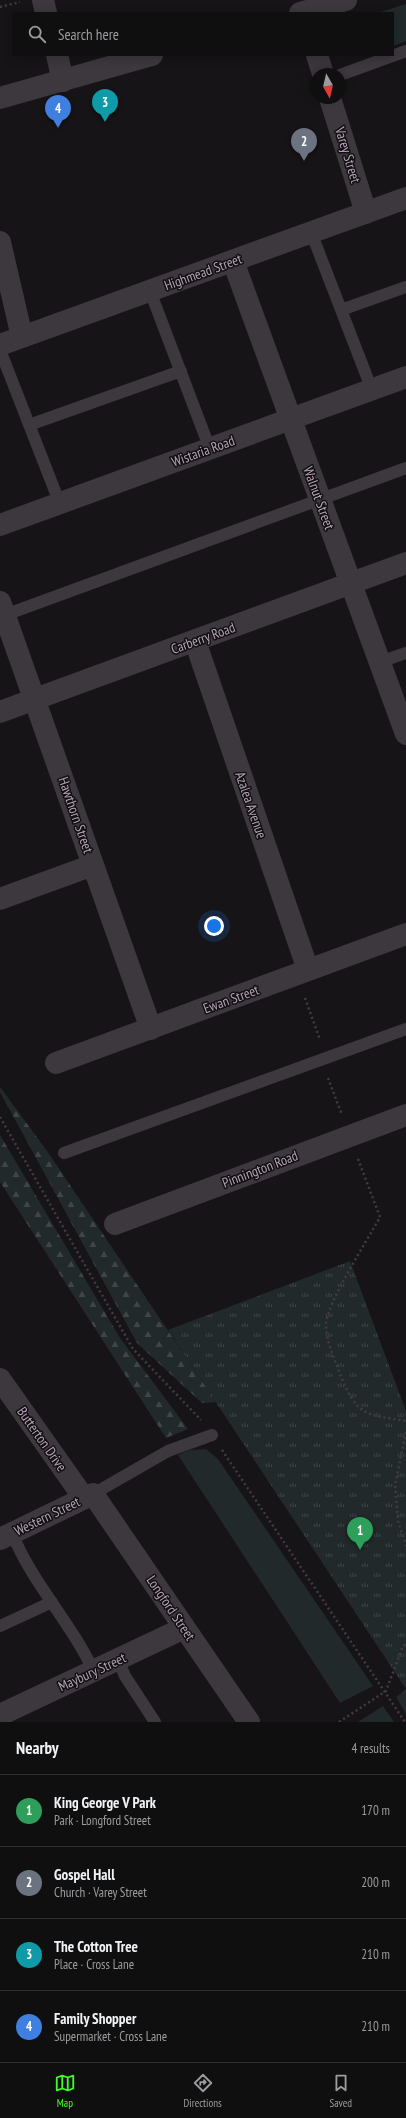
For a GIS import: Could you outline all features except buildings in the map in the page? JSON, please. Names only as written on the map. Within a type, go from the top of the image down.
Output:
[{"type":"street","points":[[306,12],[346,0]]},
{"type":"street","points":[[33,1],[45,12]]},
{"type":"street","points":[[57,56],[63,81]]},
{"type":"street","points":[[0,98],[149,56]]},
{"type":"street","points":[[317,56],[321,68]]},
{"type":"street","name":"Varey Street","points":[[332,104],[366,213]]},
{"type":"street","name":"Highmead Street","points":[[0,345],[406,198]]},
{"type":"street","points":[[0,242],[22,337]]},
{"type":"street","name":"Walnut Street","points":[[233,261],[406,734]]},
{"type":"street","name":"Wistaria Road","points":[[0,525],[406,377]]},
{"type":"street","name":"Carberry Road","points":[[0,712],[406,563]]},
{"type":"street","name":"Hawthorn Street","points":[[2,609],[151,1029]]},
{"type":"street","name":"Azalea Avenue","points":[[195,641],[302,972]]},
{"type":"street","points":[[0,899],[93,865]]},
{"type":"street","name":"Ewan Street","points":[[56,1063],[406,934]]},
{"type":"street","name":"Pinnington Road","points":[[115,1224],[406,1115]]},
{"type":"street","name":"Butterton Drive","points":[[0,1379],[88,1496]]},
{"type":"street","name":"Western Street","points":[[6,1536],[88,1496]]},
{"type":"street","name":"Longford Street","points":[[88,1496],[184,1628],[249,1722]]},
{"type":"street","name":"Maybury Street","points":[[0,1715],[94,1672],[184,1628]]},
{"type":"lane","points":[[346,73],[406,52]]},
{"type":"lane","points":[[311,232],[372,390]]},
{"type":"lane","points":[[341,310],[406,287]]},
{"type":"lane","points":[[150,291],[210,449]]},
{"type":"lane","points":[[0,350],[60,504]]},
{"type":"lane","points":[[29,425],[181,371]]},
{"type":"lane","points":[[2,609],[320,500],[406,468]]},
{"type":"lane","points":[[380,662],[406,652]]},
{"type":"lane","points":[[64,1153],[406,1029]]},
{"type":"lane","points":[[88,1496],[168,1450],[212,1435]]},
{"type":"lane","points":[[6,1536],[21,1554],[83,1649],[94,1672]]},
{"type":"lane","points":[[0,1626],[52,1602]]},
{"type":"lane","points":[[118,1660],[125,1676],[155,1722]]},
{"type":"path","points":[[0,7],[33,1]]},
{"type":"path","points":[[302,972],[324,1052],[321,1059],[380,1218],[334,1298],[326,1323],[330,1348],[348,1392],[357,1406],[370,1415],[406,1421]]},
{"type":"path","points":[[0,1117],[133,1349],[203,1422],[386,1691],[405,1722]]},
{"type":"path","points":[[406,1432],[395,1485],[398,1521],[406,1546]]},
{"type":"path","points":[[339,1722],[386,1691],[403,1646],[406,1644]]},
{"type":"green space","points":[[406,4],[406,41],[394,46],[394,12],[380,12]]},
{"type":"green space","points":[[0,1087],[47,1151],[216,1402],[202,1403],[137,1343],[0,1092]]},
{"type":"green space","points":[[0,1135],[120,1338],[188,1429],[166,1438],[0,1182]]},
{"type":"green space","points":[[350,1261],[406,1411],[406,1689],[168,1330]]},
{"type":"green space","points":[[206,1449],[218,1459],[373,1686],[340,1703],[178,1455],[190,1450]]},
{"type":"green space","points":[[406,1689],[406,1714],[396,1697]]},
{"type":"green space","points":[[383,1706],[394,1722],[358,1722]]},
{"type":"place","name":"The Cotton Tree","points":[[105,122]]},
{"type":"place","name":"Family Shopper","points":[[58,128]]},
{"type":"place","name":"Gospel Hall","points":[[304,161]]},
{"type":"place","name":"King George V Park","points":[[360,1550]]}]
